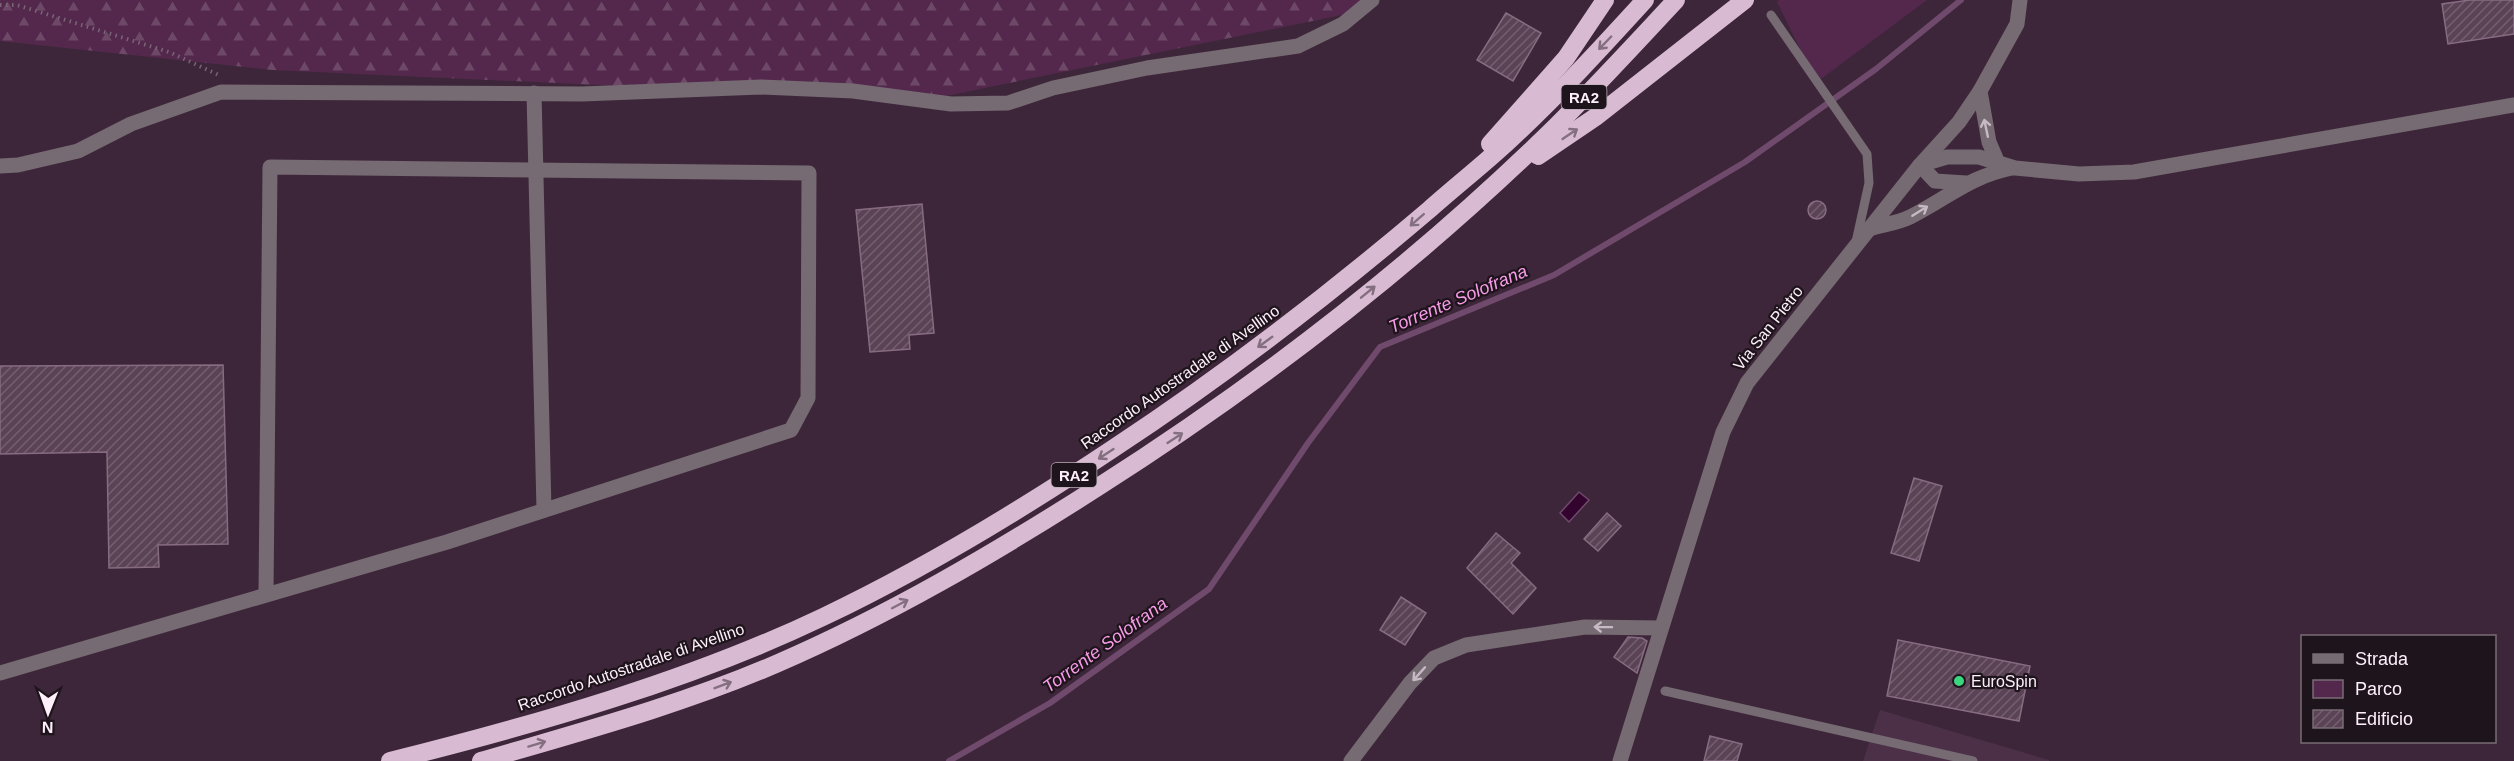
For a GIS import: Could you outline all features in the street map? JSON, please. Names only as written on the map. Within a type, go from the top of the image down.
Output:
[{"type":"highway","points":[[1441,199],[1566,58],[1605,0]]},
{"type":"highway","name":"Raccordo Autostradale di Avellino","points":[[390,761],[559,714],[680,675],[745,651],[821,618],[916,569],[1048,492],[1183,403],[1302,315],[1516,135],[1645,0]]},
{"type":"highway","name":"RA2","points":[[481,761],[630,717],[773,665],[869,621],[972,565],[1049,519],[1183,433],[1246,387],[1386,277],[1547,135],[1676,0]]},
{"type":"highway","points":[[1487,190],[1597,116],[1745,0]]},
{"type":"street","points":[[0,166],[18,165],[78,151],[131,124],[221,92],[582,94],[761,87],[853,91],[951,104],[1008,103],[1053,88],[1147,68],[1298,46],[1343,24],[1372,0]]},
{"type":"street","name":"Via San Pietro","points":[[1620,761],[1723,432],[1747,383],[1920,165],[1959,122],[1980,91],[2017,24],[2020,0]]},
{"type":"street","points":[[1980,91],[1989,142],[1998,163]]},
{"type":"street","points":[[534,93],[544,510]]},
{"type":"street","points":[[1965,183],[1935,182],[1920,165],[1947,157],[1979,157],[2015,168],[2079,174],[2134,171],[2514,105]]},
{"type":"street","points":[[0,673],[447,542],[791,430],[808,398],[809,173],[270,167],[266,595]]},
{"type":"street","points":[[1869,229],[1908,218],[1965,183],[1990,173],[2015,168]]},
{"type":"street","points":[[1351,761],[1410,683],[1434,658],[1466,645],[1586,627],[1661,628]]},
{"type":"lane","points":[[1771,15],[1867,154],[1870,168],[1869,183],[1855,247]]},
{"type":"lane","points":[[1665,691],[1973,761]]},
{"type":"path","points":[[0,5],[17,6],[169,52],[220,75],[242,92]]},
{"type":"shaded area","points":[[1579,492],[1589,500],[1569,522],[1560,513]]},
{"type":"shaded area","points":[[1880,710],[2049,760],[2049,761],[1863,761]]},
{"type":"green space","points":[[0,0],[1378,0],[1371,9],[926,100],[272,70],[0,41]]},
{"type":"green space","points":[[1779,0],[1927,0],[1821,79],[1806,61],[1777,2]]},
{"type":"building","points":[[2470,0],[2514,0],[2514,34],[2448,44],[2442,4]]},
{"type":"building","points":[[1506,13],[1541,33],[1513,81],[1477,60]]},
{"type":"building","points":[[1813,201],[1821,201],[1826,206],[1824,217],[1813,219],[1808,214],[1808,206]]},
{"type":"building","points":[[922,204],[934,333],[909,335],[910,349],[870,352],[856,210]]},
{"type":"building","points":[[223,365],[228,544],[158,545],[159,567],[109,568],[107,452],[0,454],[0,366]]},
{"type":"building","points":[[1914,478],[1942,486],[1919,561],[1891,553]]},
{"type":"building","points":[[1607,513],[1621,526],[1598,551],[1584,539]]},
{"type":"building","points":[[1496,533],[1520,553],[1511,563],[1536,588],[1513,614],[1467,568]]},
{"type":"building","points":[[1401,597],[1426,613],[1405,645],[1380,630]]},
{"type":"building","points":[[1628,637],[1642,638],[1647,641],[1637,673],[1614,657]]},
{"type":"building","name":"EuroSpin","points":[[1898,640],[2030,666],[2019,721],[1887,696]]},
{"type":"building","points":[[1710,736],[1742,744],[1737,761],[1704,761]]},
{"type":"waterway","name":"Torrente Solofrana","points":[[949,761],[1050,703],[1209,589],[1308,443],[1380,347],[1554,275],[1745,162],[1876,69],[1961,0]]},
{"type":"place","name":"EuroSpin","points":[[1959,681]]}]
